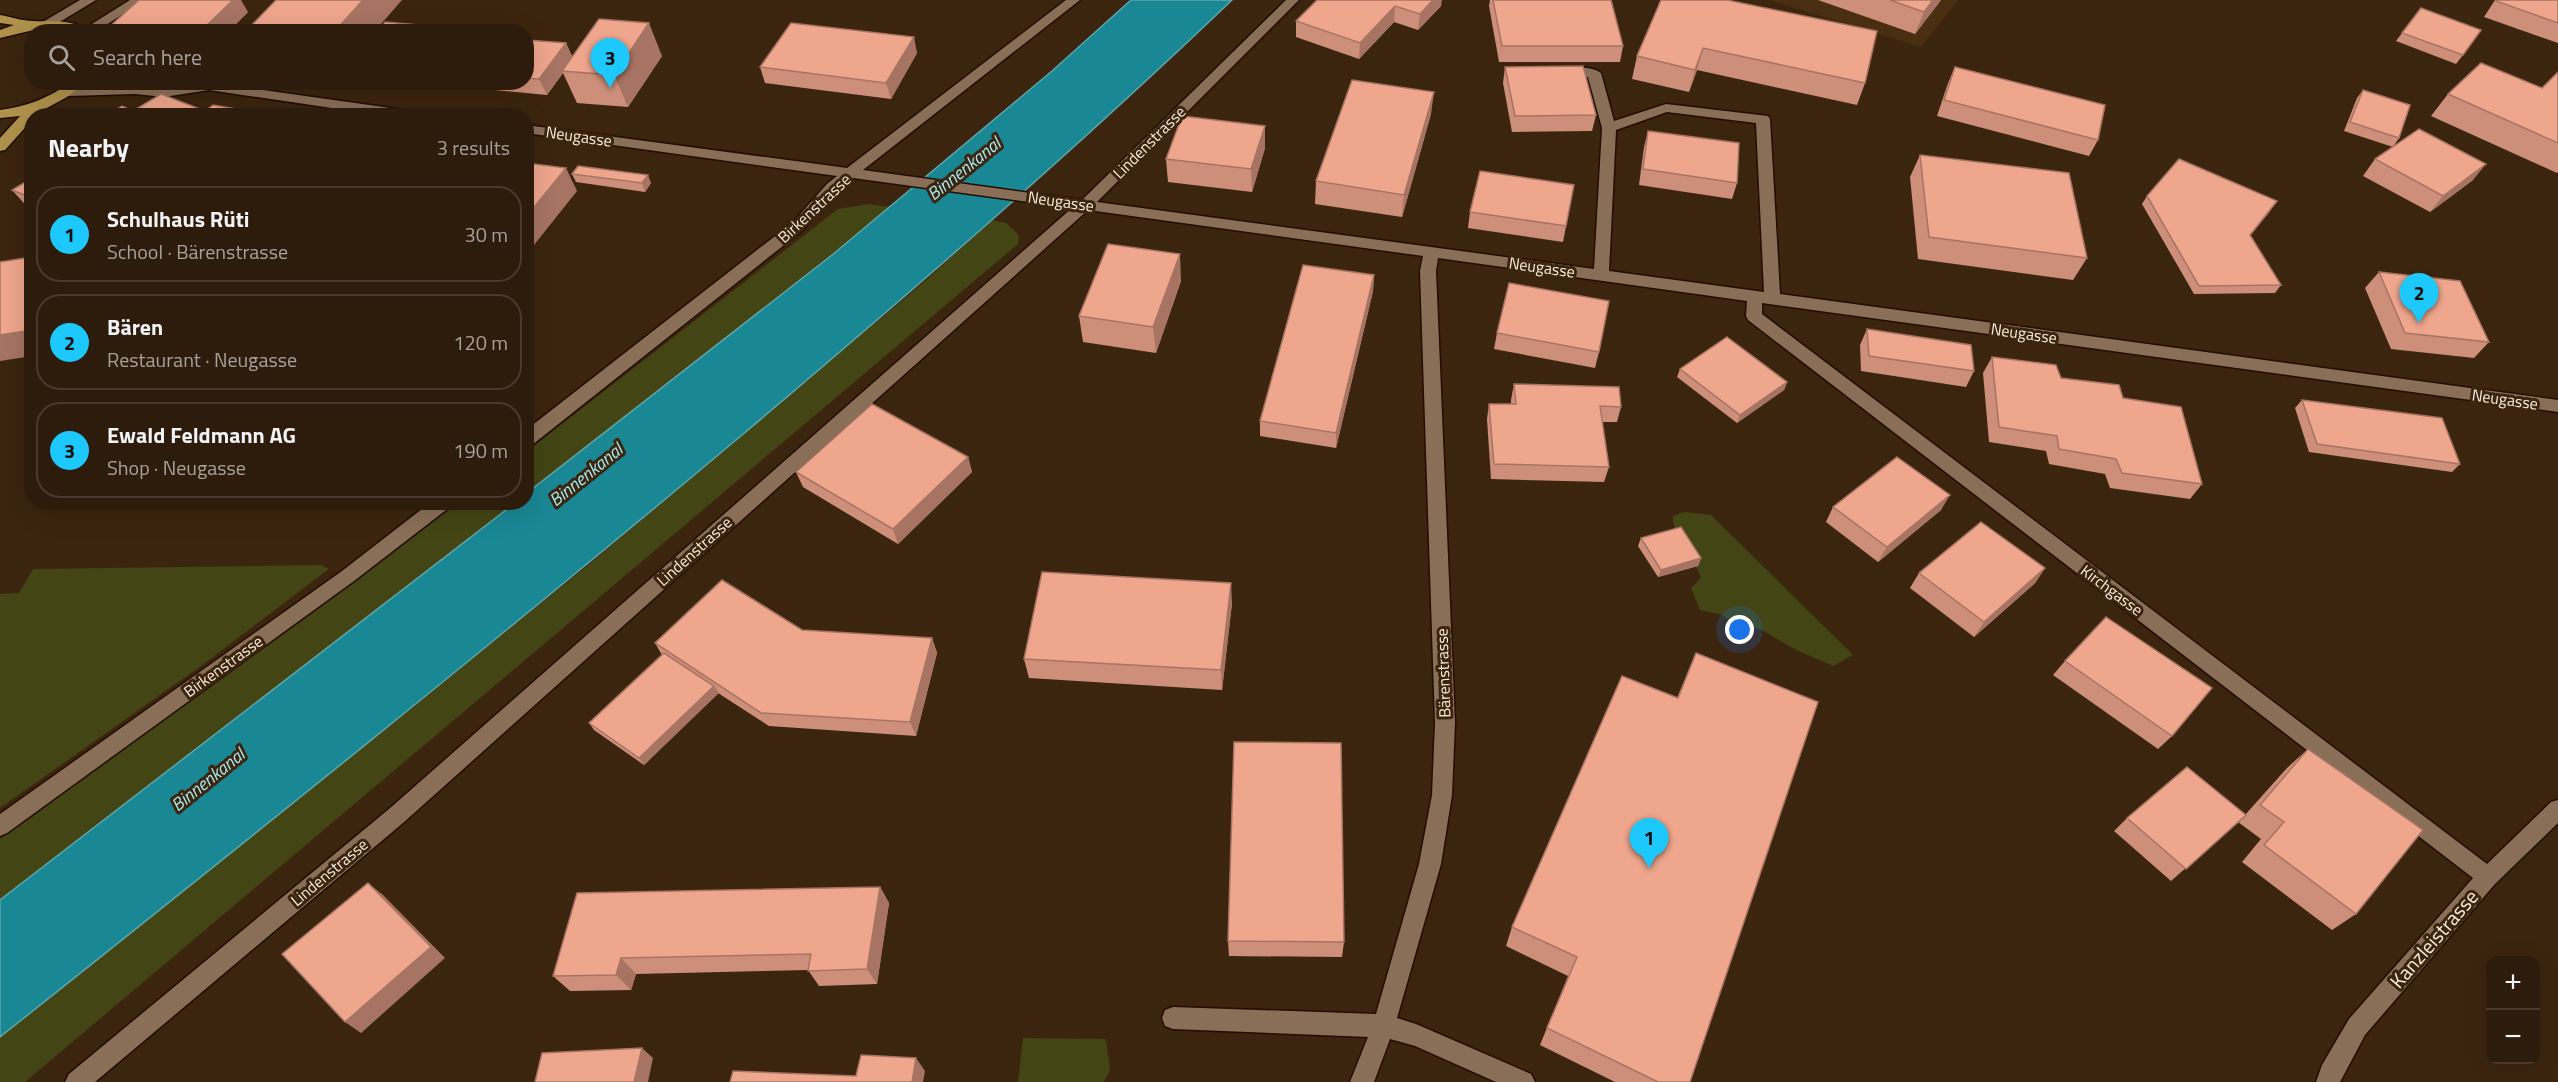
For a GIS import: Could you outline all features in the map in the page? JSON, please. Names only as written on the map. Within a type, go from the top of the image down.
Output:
[{"type":"main road","points":[[0,19],[28,24]]},
{"type":"main road","points":[[40,24],[56,24]]},
{"type":"main road","points":[[0,34],[24,27]]},
{"type":"main road","points":[[30,108],[70,90]]},
{"type":"main road","points":[[0,114],[24,109]]},
{"type":"main road","points":[[0,147],[24,120]]},
{"type":"street","points":[[48,23],[90,0]]},
{"type":"street","points":[[98,24],[139,0]]},
{"type":"street","name":"Birkenstrasse","points":[[534,434],[798,226],[832,187],[1074,0]]},
{"type":"street","name":"Lindenstrasse","points":[[77,1082],[396,816],[1085,205],[1293,0]]},
{"type":"street","points":[[1550,72],[1594,73],[1609,128],[1601,275]]},
{"type":"street","points":[[68,92],[110,90],[164,93],[178,90]]},
{"type":"street","points":[[246,90],[366,108]]},
{"type":"street","points":[[1609,128],[1666,108],[1763,119],[1763,297]]},
{"type":"street","name":"Neugasse","points":[[534,130],[2558,406]]},
{"type":"street","name":"Bärenstrasse","points":[[1362,1082],[1384,1026],[1430,864],[1442,795],[1445,723],[1428,271],[1431,252]]},
{"type":"street","name":"Kirchgasse","points":[[1763,297],[1754,316],[2488,877]]},
{"type":"street","name":"Birkenstrasse","points":[[0,826],[338,583],[434,510]]},
{"type":"street","name":"Kanzleistrasse","points":[[2328,1082],[2330,1073],[2357,1027],[2488,877],[2558,809]]},
{"type":"street","points":[[1173,1018],[1384,1026],[1416,1035],[1523,1082]]},
{"type":"shaded area","points":[[1769,0],[1958,0],[1921,47]]},
{"type":"shaded area","points":[[869,204],[890,207],[832,255],[534,488],[534,446],[838,209]]},
{"type":"shaded area","points":[[992,220],[1006,223],[1019,235],[1018,244],[25,1082],[0,1082],[0,1037],[581,571],[925,281]]},
{"type":"shaded area","points":[[448,510],[506,510],[0,900],[0,839]]},
{"type":"shaded area","points":[[1684,512],[1711,515],[1853,655],[1833,666],[1794,649],[1762,630],[1730,621],[1722,615],[1700,610],[1691,588],[1701,578],[1674,524],[1673,516]]},
{"type":"shaded area","points":[[321,565],[329,569],[201,666],[0,808],[0,594],[19,593],[33,569]]},
{"type":"shaded area","points":[[1023,1038],[1106,1039],[1110,1070],[1104,1082],[1018,1082]]},
{"type":"water","name":"Binnenkanal","points":[[1131,0],[1232,0],[990,221],[742,435],[280,814],[0,1037],[0,900],[506,510],[534,510],[534,488],[832,255],[1052,71]]},
{"type":"building","points":[[139,0],[233,0],[208,24],[112,24]]},
{"type":"building","points":[[276,0],[363,0],[341,24],[253,24]]},
{"type":"building","points":[[1317,0],[1433,0],[1420,14],[1395,6],[1360,43],[1296,21]]},
{"type":"building","points":[[1493,0],[1611,0],[1623,46],[1502,46]]},
{"type":"building","points":[[1661,0],[1727,0],[1877,31],[1865,83],[1703,48],[1695,70],[1637,56]]},
{"type":"building","points":[[1890,0],[1933,0],[1924,12]]},
{"type":"building","points":[[2558,0],[2558,23],[2496,1]]},
{"type":"building","points":[[2421,8],[2481,30],[2463,55],[2402,33]]},
{"type":"building","points":[[599,19],[649,23],[614,75],[562,71]]},
{"type":"building","points":[[385,22],[408,24],[383,24]]},
{"type":"building","points":[[791,23],[914,37],[886,83],[760,67]]},
{"type":"building","points":[[534,41],[566,43],[539,79],[534,79]]},
{"type":"building","points":[[2481,63],[2542,88],[2558,72],[2558,143],[2448,94]]},
{"type":"building","points":[[1583,66],[1596,115],[1515,116],[1505,67]]},
{"type":"building","points":[[1955,67],[2105,105],[2098,140],[1944,100]]},
{"type":"building","points":[[1352,80],[1434,92],[1404,195],[1316,181]]},
{"type":"building","points":[[2363,90],[2410,105],[2399,138],[2350,122]]},
{"type":"building","points":[[161,94],[197,108],[138,108]]},
{"type":"building","points":[[213,105],[231,108],[209,108]]},
{"type":"building","points":[[1182,116],[1265,126],[1251,169],[1166,159]]},
{"type":"building","points":[[2419,129],[2486,164],[2443,196],[2375,159]]},
{"type":"building","points":[[1648,131],[1739,143],[1737,183],[1643,169]]},
{"type":"building","points":[[1920,155],[2069,173],[2087,258],[1929,237]]},
{"type":"building","points":[[2179,159],[2277,201],[2250,235],[2281,285],[2199,286],[2147,196]]},
{"type":"building","points":[[534,164],[566,168],[534,207]]},
{"type":"building","points":[[578,166],[648,175],[642,183],[572,174]]},
{"type":"building","points":[[1480,171],[1574,185],[1566,226],[1470,212]]},
{"type":"building","points":[[24,183],[24,195],[12,190]]},
{"type":"building","points":[[1108,244],[1180,254],[1153,327],[1079,316]]},
{"type":"building","points":[[24,258],[24,331],[0,335],[0,262]]},
{"type":"building","points":[[1303,265],[1374,275],[1336,433],[1260,421]]},
{"type":"building","points":[[2379,272],[2460,281],[2489,342],[2405,333]]},
{"type":"building","points":[[1509,283],[1609,301],[1599,352],[1497,333]]},
{"type":"building","points":[[1867,329],[1971,345],[1974,371],[1869,356]]},
{"type":"building","points":[[1727,337],[1787,382],[1740,415],[1680,369]]},
{"type":"building","points":[[1992,357],[2056,365],[2061,378],[2119,385],[2123,398],[2181,407],[2202,484],[2122,473],[2116,459],[2059,449],[2057,436],[1999,427]]},
{"type":"building","points":[[1514,384],[1619,387],[1621,407],[1600,406],[1609,467],[1494,464],[1489,404],[1516,404]]},
{"type":"building","points":[[2302,400],[2442,418],[2460,464],[2317,444]]},
{"type":"building","points":[[872,404],[968,457],[893,529],[796,472]]},
{"type":"building","points":[[1897,457],[1950,495],[1887,547],[1833,507]]},
{"type":"building","points":[[1981,522],[2045,568],[1984,622],[1919,573]]},
{"type":"building","points":[[1681,527],[1701,558],[1661,570],[1641,538]]},
{"type":"building","points":[[1042,572],[1231,583],[1221,670],[1024,659]]},
{"type":"building","points":[[722,580],[802,630],[932,638],[910,722],[761,713],[655,643]]},
{"type":"building","points":[[2106,617],[2212,688],[2172,736],[2065,661]]},
{"type":"building","points":[[664,653],[714,686],[639,758],[589,723]]},
{"type":"building","points":[[1696,653],[1818,702],[1690,1082],[1658,1082],[1547,1028],[1577,957],[1512,927],[1622,676],[1678,698]]},
{"type":"building","points":[[1234,742],[1341,743],[1344,942],[1228,941]]},
{"type":"building","points":[[2308,749],[2423,830],[2356,914],[2264,845],[2284,822],[2260,805]]},
{"type":"building","points":[[2187,767],[2246,815],[2186,869],[2127,818]]},
{"type":"building","points":[[368,883],[431,947],[345,1022],[282,954]]},
{"type":"building","points":[[880,887],[867,969],[808,971],[811,954],[621,958],[616,975],[553,976],[577,893]]},
{"type":"building","points":[[642,1048],[634,1082],[535,1082],[542,1053]]},
{"type":"building","points":[[861,1055],[916,1058],[912,1082],[730,1082],[733,1071],[856,1076]]},
{"type":"place","name":"Ewald Feldmann AG","points":[[610,88]]},
{"type":"place","name":"Bären","points":[[2419,323]]},
{"type":"place","name":"Schulhaus Rüti","points":[[1649,868]]}]
